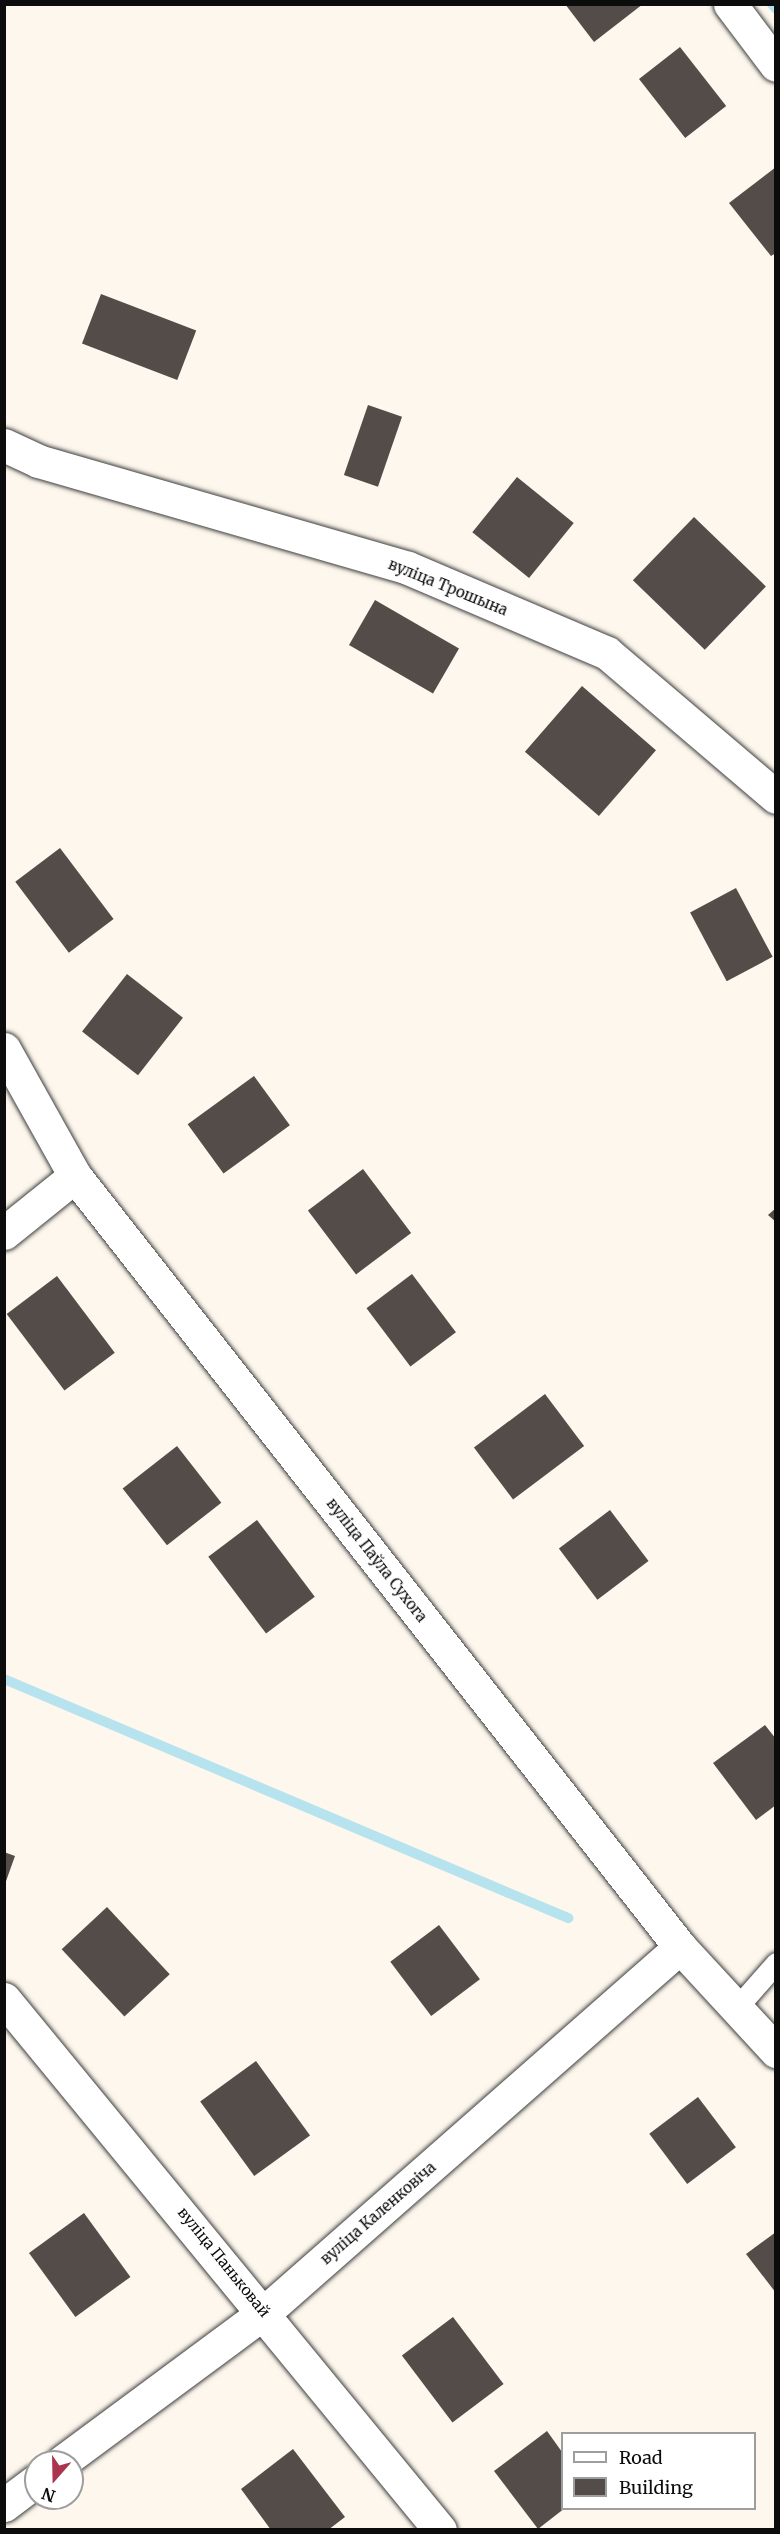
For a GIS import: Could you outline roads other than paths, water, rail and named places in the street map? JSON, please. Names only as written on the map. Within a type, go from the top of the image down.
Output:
[{"type":"street","points":[[730,4],[776,65]]},
{"type":"street","name":"вуліца Трошына","points":[[4,446],[38,461],[408,568],[608,653],[776,797]]},
{"type":"street","name":"вуліца Паўла Сухога","points":[[4,1049],[75,1176],[680,1947],[739,2006],[776,2051]]},
{"type":"street","points":[[4,1233],[75,1176]]},
{"type":"street","name":"вуліца Каленковіча","points":[[78,2450],[265,2312],[680,1947]]},
{"type":"street","name":"вуліца Паньковай","points":[[4,1999],[265,2312],[440,2529]]},
{"type":"street","points":[[739,2006],[776,2008]]},
{"type":"street","points":[[4,2505],[24,2490]]},
{"type":"lane","points":[[739,2006],[776,1963]]},
{"type":"waterway","points":[[772,4],[776,9]]},
{"type":"waterway","points":[[4,1679],[568,1918]]}]
